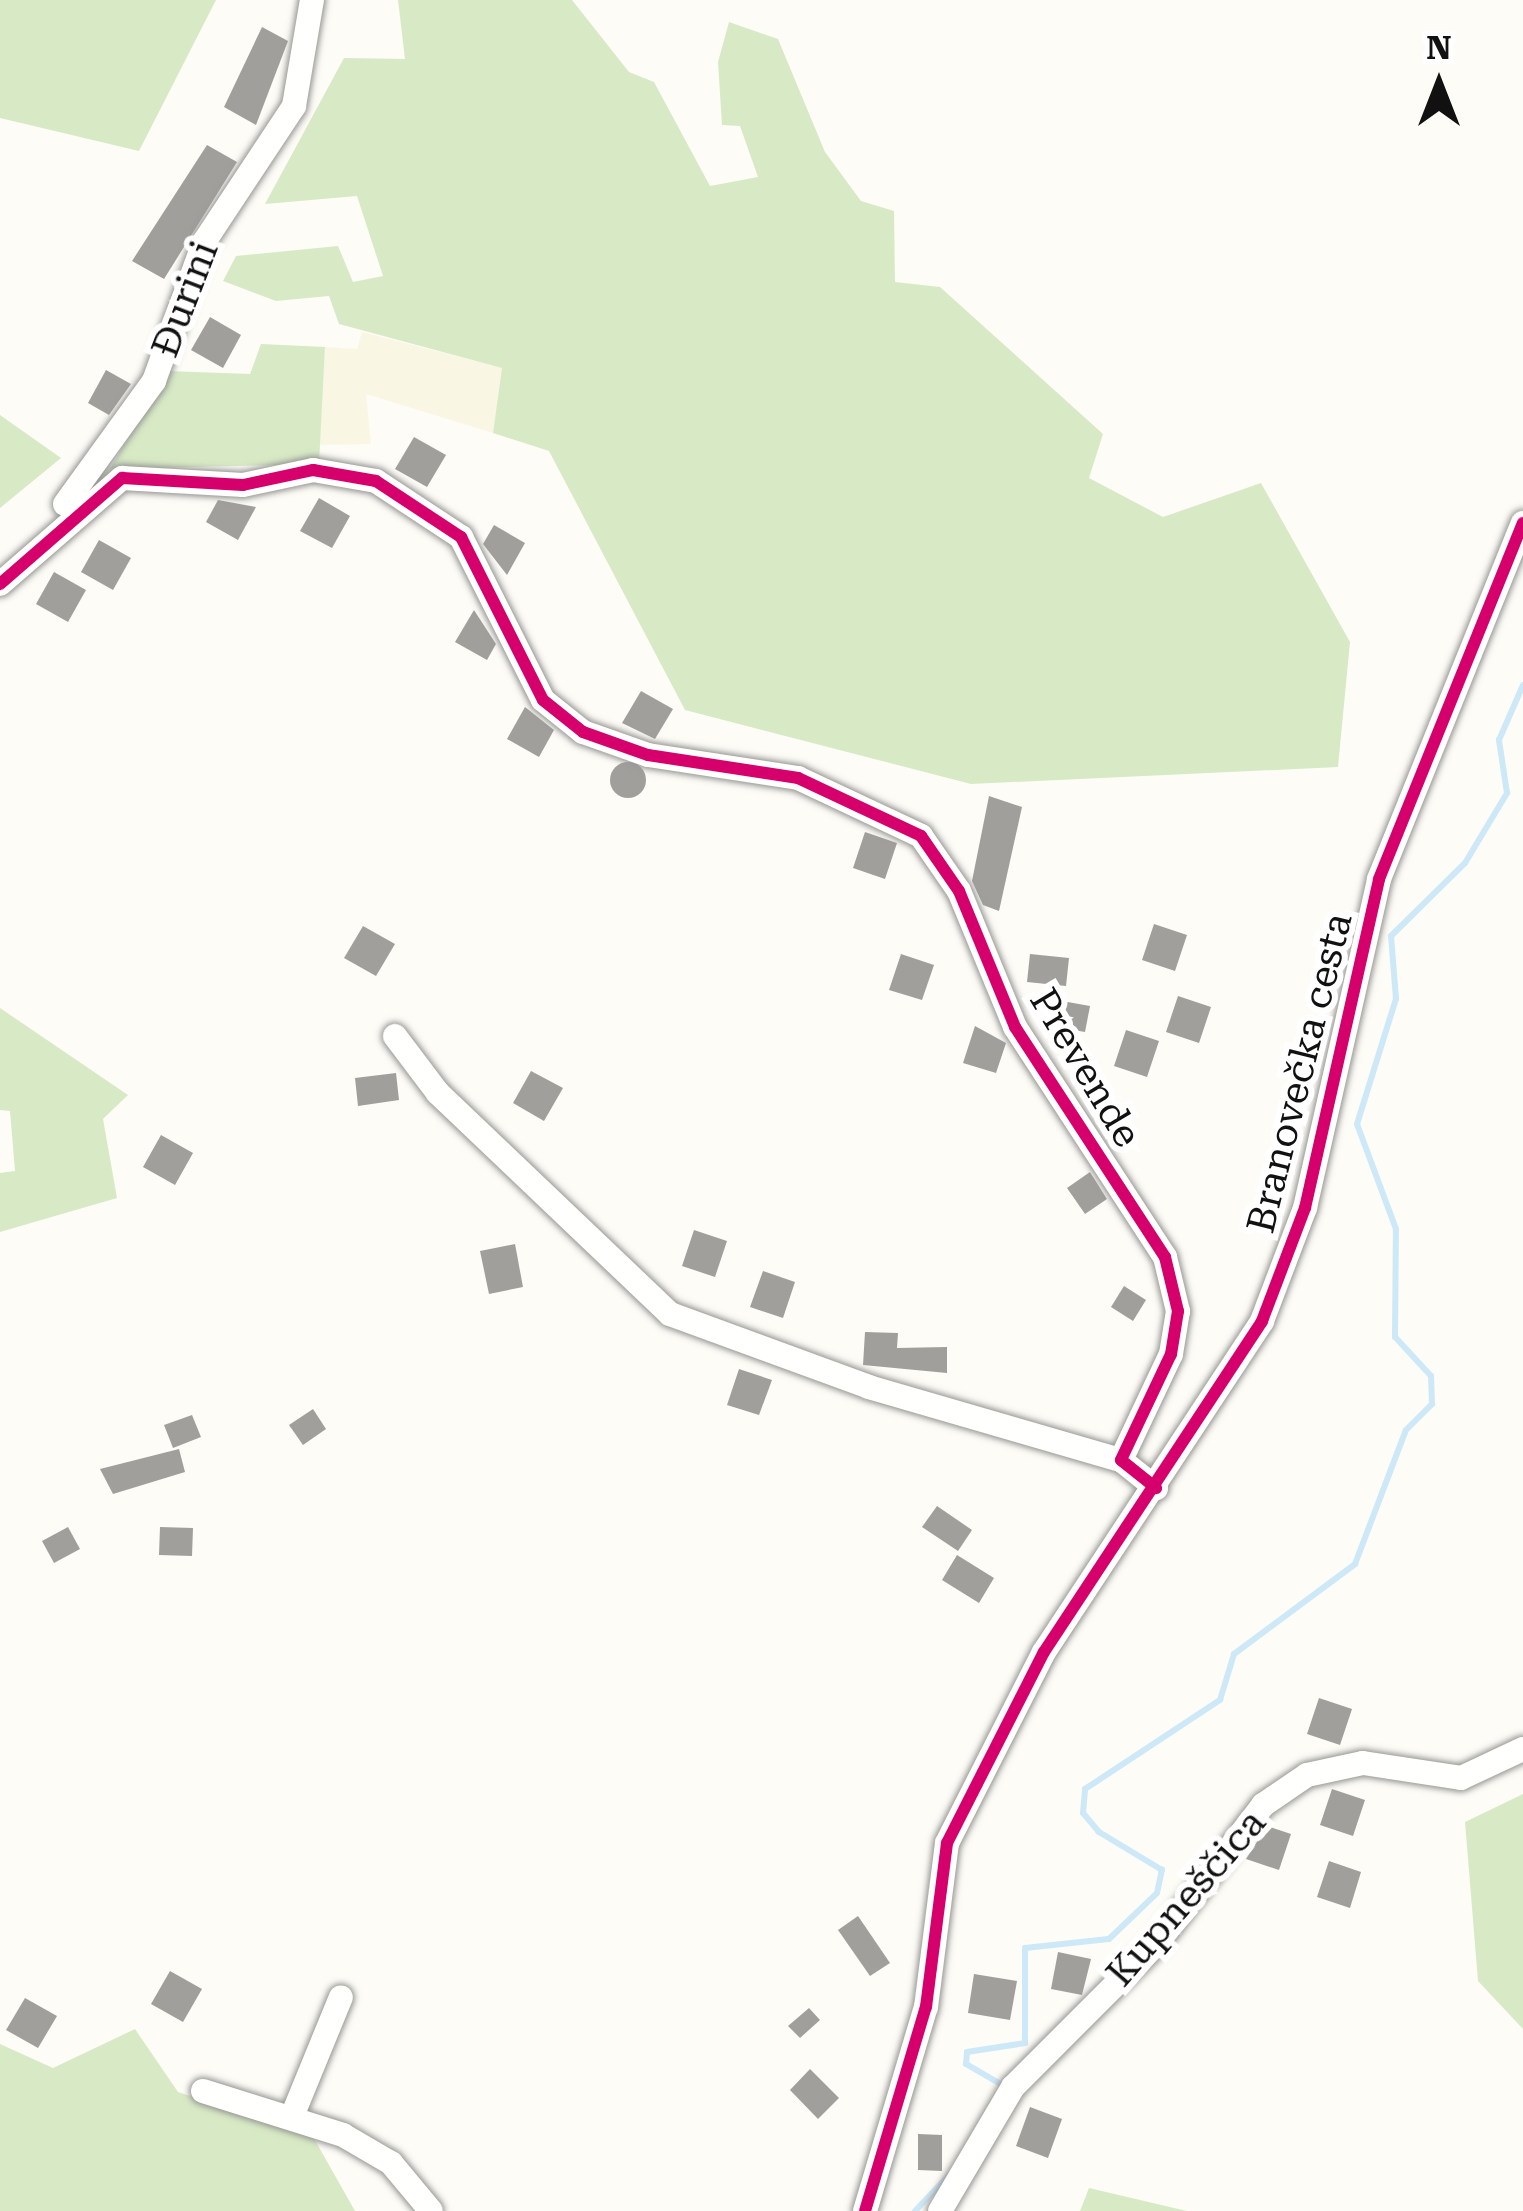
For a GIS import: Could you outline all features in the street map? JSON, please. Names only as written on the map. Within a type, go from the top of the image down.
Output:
[{"type":"street","name":"Đurini","points":[[0,570],[119,439],[154,381],[204,242],[294,106],[312,0]]},
{"type":"street","name":"Prevende","points":[[0,584],[122,478],[243,485],[313,470],[376,482],[461,537],[544,700],[583,732],[648,754],[798,778],[921,836],[959,891],[1015,1027],[1165,1257],[1178,1311],[1171,1354],[1121,1460]]},
{"type":"street","name":"Branovečka cesta","points":[[865,2211],[926,2007],[955,1823],[1044,1652],[1237,1368],[1305,1208],[1379,878],[1523,523]]},
{"type":"street","points":[[395,1036],[438,1093],[670,1314],[869,1388],[1121,1460],[1156,1488]]},
{"type":"street","name":"Kupneščica","points":[[940,2211],[1013,2087],[1158,1942],[1263,1805],[1306,1774],[1364,1763],[1461,1778],[1523,1749]]},
{"type":"street","points":[[293,2114],[340,1997]]},
{"type":"street","points":[[203,2091],[293,2114],[391,2163],[431,2211]]},
{"type":"shaded area","points":[[362,332],[503,368],[493,433],[366,394],[371,444],[318,445],[325,347],[357,349]]},
{"type":"green space","points":[[0,0],[216,0],[139,151],[0,118]]},
{"type":"green space","points":[[398,0],[572,0],[629,72],[654,82],[710,186],[758,177],[740,126],[722,125],[718,62],[729,22],[778,39],[825,152],[861,201],[894,211],[895,282],[940,287],[1103,434],[1089,478],[1163,517],[1261,483],[1350,642],[1338,767],[971,784],[685,710],[549,451],[493,433],[502,368],[339,324],[329,296],[276,301],[223,281],[236,256],[338,246],[353,282],[383,276],[357,196],[265,204],[344,58],[405,59]]},
{"type":"green space","points":[[261,344],[325,347],[319,464],[110,469],[167,371],[250,374]]},
{"type":"green space","points":[[0,415],[61,458],[0,508]]},
{"type":"green space","points":[[0,1008],[128,1095],[103,1119],[117,1198],[0,1232],[0,1173],[15,1171],[10,1111],[0,1110]]},
{"type":"green space","points":[[1523,1794],[1523,2029],[1478,1981],[1465,1822]]},
{"type":"green space","points":[[135,2029],[178,2092],[312,2135],[355,2211],[0,2211],[0,2044],[53,2068]]},
{"type":"green space","points":[[1089,2188],[1187,2211],[1080,2211]]},
{"type":"building","points":[[262,27],[288,41],[256,125],[224,107]]},
{"type":"building","points":[[207,145],[237,162],[164,279],[132,261]]},
{"type":"building","points":[[210,317],[241,335],[223,368],[191,350]]},
{"type":"building","points":[[106,370],[131,384],[109,415],[88,403]]},
{"type":"building","points":[[414,437],[446,455],[427,487],[395,469]]},
{"type":"building","points":[[319,498],[350,516],[332,548],[300,531]]},
{"type":"building","points":[[218,500],[256,507],[238,540],[206,522]]},
{"type":"building","points":[[494,525],[525,543],[507,575],[483,544]]},
{"type":"building","points":[[99,540],[131,558],[113,590],[81,572]]},
{"type":"building","points":[[54,572],[86,590],[68,622],[36,604]]},
{"type":"building","points":[[474,610],[496,644],[487,660],[455,642]]},
{"type":"building","points":[[641,691],[673,709],[655,739],[622,723]]},
{"type":"building","points":[[525,707],[554,730],[539,757],[507,739]]},
{"type":"building","points":[[628,762],[641,767],[646,780],[641,793],[628,798],[615,793],[610,780],[615,767]]},
{"type":"building","points":[[989,796],[1022,807],[999,911],[983,905],[972,881]]},
{"type":"building","points":[[865,832],[897,843],[885,879],[853,868]]},
{"type":"building","points":[[1154,924],[1187,935],[1175,971],[1142,960]]},
{"type":"building","points":[[363,926],[395,944],[376,976],[344,958]]},
{"type":"building","points":[[901,954],[934,965],[922,1000],[889,990]]},
{"type":"building","points":[[1030,954],[1069,958],[1066,986],[1027,982]]},
{"type":"building","points":[[1178,996],[1211,1007],[1199,1043],[1166,1032]]},
{"type":"building","points":[[1062,1001],[1090,1006],[1085,1032],[1057,1027]]},
{"type":"building","points":[[975,1026],[1006,1043],[996,1073],[963,1063]]},
{"type":"building","points":[[1126,1030],[1159,1041],[1147,1077],[1114,1066]]},
{"type":"building","points":[[531,1071],[563,1088],[544,1121],[513,1103]]},
{"type":"building","points":[[396,1073],[399,1100],[358,1106],[355,1078]]},
{"type":"building","points":[[161,1135],[193,1153],[175,1185],[143,1167]]},
{"type":"building","points":[[1090,1172],[1107,1199],[1085,1214],[1067,1188]]},
{"type":"building","points":[[694,1230],[727,1241],[715,1277],[682,1266]]},
{"type":"building","points":[[515,1244],[523,1287],[489,1294],[480,1251]]},
{"type":"building","points":[[763,1271],[795,1282],[783,1318],[750,1307]]},
{"type":"building","points":[[1124,1286],[1146,1300],[1133,1321],[1111,1307]]},
{"type":"building","points":[[865,1332],[898,1333],[897,1348],[947,1347],[947,1373],[863,1365]]},
{"type":"building","points":[[739,1369],[772,1380],[759,1415],[727,1405]]},
{"type":"building","points":[[313,1409],[326,1429],[303,1445],[289,1425]]},
{"type":"building","points":[[192,1415],[201,1437],[173,1448],[164,1425]]},
{"type":"building","points":[[179,1449],[185,1472],[113,1494],[100,1469]]},
{"type":"building","points":[[937,1506],[972,1530],[958,1551],[922,1527]]},
{"type":"building","points":[[68,1527],[80,1549],[54,1563],[42,1541]]},
{"type":"building","points":[[160,1527],[193,1528],[192,1556],[159,1555]]},
{"type":"building","points":[[957,1555],[994,1578],[979,1603],[942,1580]]},
{"type":"building","points":[[1319,1698],[1352,1709],[1340,1745],[1307,1734]]},
{"type":"building","points":[[1332,1789],[1365,1800],[1353,1836],[1320,1825]]},
{"type":"building","points":[[1267,1826],[1291,1834],[1279,1870],[1246,1859]]},
{"type":"building","points":[[1329,1861],[1361,1872],[1350,1908],[1317,1897]]},
{"type":"building","points":[[858,1916],[890,1963],[870,1976],[838,1930]]},
{"type":"building","points":[[1058,1952],[1091,1959],[1082,1995],[1051,1989]]},
{"type":"building","points":[[170,1971],[202,1989],[183,2022],[151,2004]]},
{"type":"building","points":[[974,1974],[1017,1981],[1010,2020],[968,2013]]},
{"type":"building","points":[[25,1998],[57,2016],[38,2048],[6,2030]]},
{"type":"building","points":[[809,2008],[820,2020],[800,2038],[788,2026]]},
{"type":"building","points":[[810,2069],[839,2098],[818,2119],[790,2090]]},
{"type":"building","points":[[1030,2107],[1062,2119],[1048,2158],[1016,2146]]},
{"type":"building","points":[[918,2134],[942,2135],[942,2171],[918,2170]]},
{"type":"waterway","points":[[1004,2086],[966,2064],[967,2052],[1025,2043],[1025,1948],[1109,1939],[1157,1893],[1162,1870],[1099,1832],[1083,1813],[1085,1789],[1220,1700],[1234,1654],[1355,1564],[1406,1430],[1432,1404],[1431,1376],[1395,1337],[1396,1229],[1357,1124],[1396,999],[1391,936],[1465,863],[1507,793],[1499,740],[1523,685]]},
{"type":"waterway","points":[[915,2211],[950,2174]]},
{"type":"cycle path","points":[[0,584],[122,478],[243,485],[313,470],[376,481],[461,537],[543,700],[583,732],[648,755],[798,778],[921,836],[959,891],[1015,1027],[1165,1257],[1178,1311],[1171,1354],[1121,1460],[1156,1488]]},
{"type":"cycle path","points":[[865,2211],[926,2007],[947,1843],[1044,1652],[1262,1321],[1305,1208],[1379,879],[1523,523]]}]
